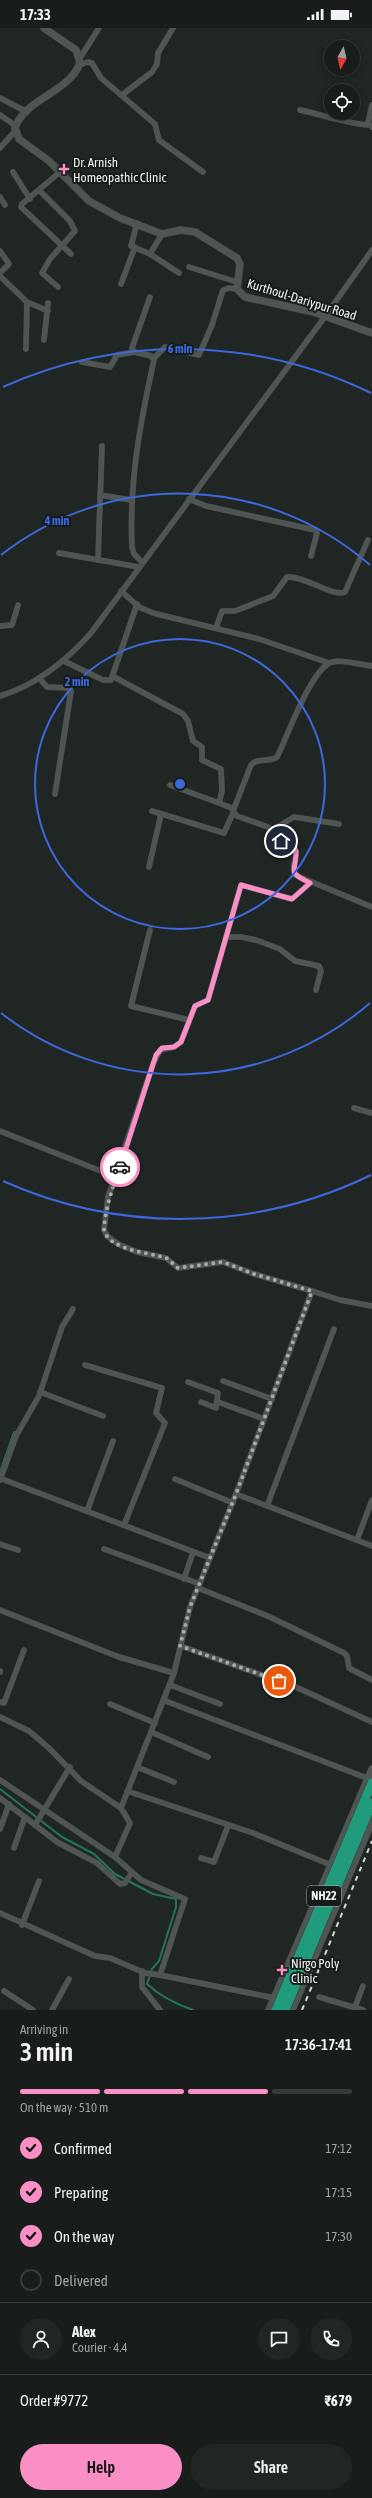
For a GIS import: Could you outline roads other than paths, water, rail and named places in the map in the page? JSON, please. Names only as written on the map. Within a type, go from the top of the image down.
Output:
[{"type":"highway","name":"NH22","points":[[276,2010],[371,1780]]},
{"type":"highway","name":"NH22","points":[[285,2010],[372,1803]]},
{"type":"street","points":[[44,28],[70,45],[79,62]]},
{"type":"street","points":[[0,148],[16,129],[27,112],[67,80],[99,28]]},
{"type":"street","points":[[122,95],[152,72],[157,64],[158,53],[173,28]]},
{"type":"street","points":[[79,62],[91,62],[99,76],[155,124],[159,140],[203,172]]},
{"type":"street","points":[[0,98],[27,112]]},
{"type":"street","points":[[300,110],[332,116],[349,123],[370,126],[372,105]]},
{"type":"street","points":[[0,116],[16,129],[19,139],[49,161],[89,202],[107,212],[162,234],[150,254]]},
{"type":"street","points":[[13,172],[30,199]]},
{"type":"street","points":[[60,172],[40,191],[22,204],[22,208],[71,254]]},
{"type":"street","points":[[40,191],[70,221],[75,230],[74,234],[50,259],[42,273],[58,287]]},
{"type":"street","points":[[0,197],[6,205]]},
{"type":"street","points":[[137,223],[130,243],[179,273]]},
{"type":"street","name":"Kurthoul-Dariypur Road","points":[[162,234],[181,230],[203,236],[237,258],[240,264],[237,286],[245,297],[313,312],[324,318],[372,333]]},
{"type":"street","points":[[121,284],[135,247]]},
{"type":"street","points":[[0,696],[39,678],[64,661],[91,633],[140,564],[324,318],[372,250]]},
{"type":"street","points":[[0,251],[9,264],[0,273]]},
{"type":"street","points":[[189,267],[237,286]]},
{"type":"street","points":[[0,276],[27,302],[48,311]]},
{"type":"street","points":[[140,564],[132,547],[132,500],[137,440],[154,358],[165,347],[199,355],[212,325],[223,290],[237,286]]},
{"type":"street","points":[[134,352],[132,346],[150,297]]},
{"type":"street","points":[[26,349],[27,302]]},
{"type":"street","points":[[44,340],[48,303]]},
{"type":"street","points":[[82,362],[110,367],[117,355],[134,352],[154,358]]},
{"type":"street","points":[[98,560],[102,446]]},
{"type":"street","points":[[100,495],[132,500]]},
{"type":"street","points":[[189,499],[206,506],[315,530],[316,535],[312,556]]},
{"type":"street","points":[[216,628],[222,611],[235,611],[273,596],[287,578],[300,579],[337,592],[345,592],[368,540]]},
{"type":"street","points":[[59,552],[98,560],[140,564]]},
{"type":"street","points":[[121,591],[137,604],[153,613],[259,638],[321,661],[372,666]]},
{"type":"street","points":[[0,626],[12,625],[18,604]]},
{"type":"street","points":[[64,661],[104,680],[110,681],[114,677],[137,604]]},
{"type":"street","points":[[152,811],[224,833],[227,830],[250,764],[255,761],[271,760],[277,757],[306,693],[336,663]]},
{"type":"street","points":[[114,677],[183,714],[188,721],[193,741],[202,747],[202,760],[221,769],[222,791],[219,803]]},
{"type":"street","points":[[39,678],[47,687],[69,688],[71,691],[55,794]]},
{"type":"street","points":[[170,785],[219,803],[272,830],[278,839],[295,848],[297,853],[294,873],[310,883],[372,907]]},
{"type":"street","points":[[149,867],[161,814]]},
{"type":"street","points":[[272,830],[294,817],[339,824]]},
{"type":"street","points":[[310,883],[292,899],[242,884],[208,1000],[202,1002],[189,1020],[181,1042],[174,1047],[162,1048],[156,1055],[108,1197],[104,1230],[107,1236],[118,1244],[137,1252],[166,1258],[178,1268],[223,1262],[254,1274],[340,1300],[372,1306]]},
{"type":"street","points":[[150,930],[131,1006],[163,1012],[189,1020]]},
{"type":"street","points":[[226,937],[236,936],[256,940],[278,948],[295,961],[319,966],[321,971],[316,990]]},
{"type":"street","points":[[354,1108],[372,1113]]},
{"type":"street","points":[[0,1131],[116,1177]]},
{"type":"street","points":[[121,1808],[170,1685],[190,1607],[233,1503],[312,1291]]},
{"type":"street","points":[[74,1310],[62,1327],[40,1392],[16,1436],[1,1480],[210,1558]]},
{"type":"street","points":[[267,1506],[334,1329]]},
{"type":"street","points":[[85,1365],[162,1388],[156,1413],[165,1424],[124,1525]]},
{"type":"street","points":[[224,1381],[272,1399]]},
{"type":"street","points":[[188,1382],[217,1392],[218,1402],[216,1408],[201,1402]]},
{"type":"street","points":[[40,1392],[103,1416]]},
{"type":"street","points":[[218,1402],[264,1419]]},
{"type":"street","points":[[87,1511],[112,1440]]},
{"type":"street","points":[[175,1479],[233,1503]]},
{"type":"street","points":[[236,1494],[372,1546]]},
{"type":"street","points":[[356,1540],[372,1500]]},
{"type":"street","points":[[0,1544],[18,1550]]},
{"type":"street","points":[[104,1549],[184,1579],[270,1617],[350,1655],[349,1668],[372,1680]]},
{"type":"street","points":[[184,1579],[193,1552]]},
{"type":"street","points":[[0,1610],[119,1657],[174,1673]]},
{"type":"street","points":[[180,1646],[298,1688],[372,1722]]},
{"type":"street","points":[[0,1702],[4,1703],[24,1650]]},
{"type":"street","points":[[170,1685],[220,1704]]},
{"type":"street","points":[[164,1700],[371,1780]]},
{"type":"street","points":[[110,1704],[155,1722]]},
{"type":"street","points":[[0,1717],[29,1731],[91,1788],[121,1808],[130,1822],[115,1857]]},
{"type":"street","points":[[151,1732],[208,1757]]},
{"type":"street","points":[[137,1767],[174,1782]]},
{"type":"street","points":[[35,1825],[46,1810],[70,1768]]},
{"type":"street","points":[[269,2010],[331,1865],[371,1780],[372,1769]]},
{"type":"street","points":[[0,1780],[115,1857],[131,1874],[141,1880],[185,1899],[157,1974]]},
{"type":"street","points":[[128,1791],[228,1826],[331,1865]]},
{"type":"street","points":[[0,1798],[64,1847],[97,1864],[118,1882],[125,1883],[131,1874]]},
{"type":"street","points":[[0,1829],[9,1804]]},
{"type":"street","points":[[14,1848],[25,1816]]},
{"type":"street","points":[[292,2010],[372,1821]]},
{"type":"street","points":[[201,1858],[214,1862],[228,1826]]},
{"type":"street","points":[[22,1925],[40,1881]]},
{"type":"street","points":[[0,1913],[22,1925],[95,1956],[110,1958],[144,1972],[274,1998]]},
{"type":"street","points":[[144,1972],[142,1987],[162,2009]]},
{"type":"street","points":[[52,2010],[69,1979]]},
{"type":"street","points":[[355,2007],[363,1986]]},
{"type":"street","points":[[279,1987],[298,1995]]},
{"type":"street","points":[[4,1991],[33,2010]]},
{"type":"street","points":[[319,1997],[362,2010]]},
{"type":"waterway","points":[[0,1472],[14,1432]]},
{"type":"waterway","points":[[0,1789],[62,1837],[94,1854],[115,1874],[153,1894],[176,1899],[176,1907],[159,1961],[152,1969],[147,1984],[168,1999],[193,2010]]},
{"type":"railway","points":[[302,2010],[372,1841]]},
{"type":"place","name":"Dr. Arnish Homeopathic Clinic","points":[[64,169]]},
{"type":"place","name":"Nirgo Poly Clinic","points":[[282,1970]]}]
